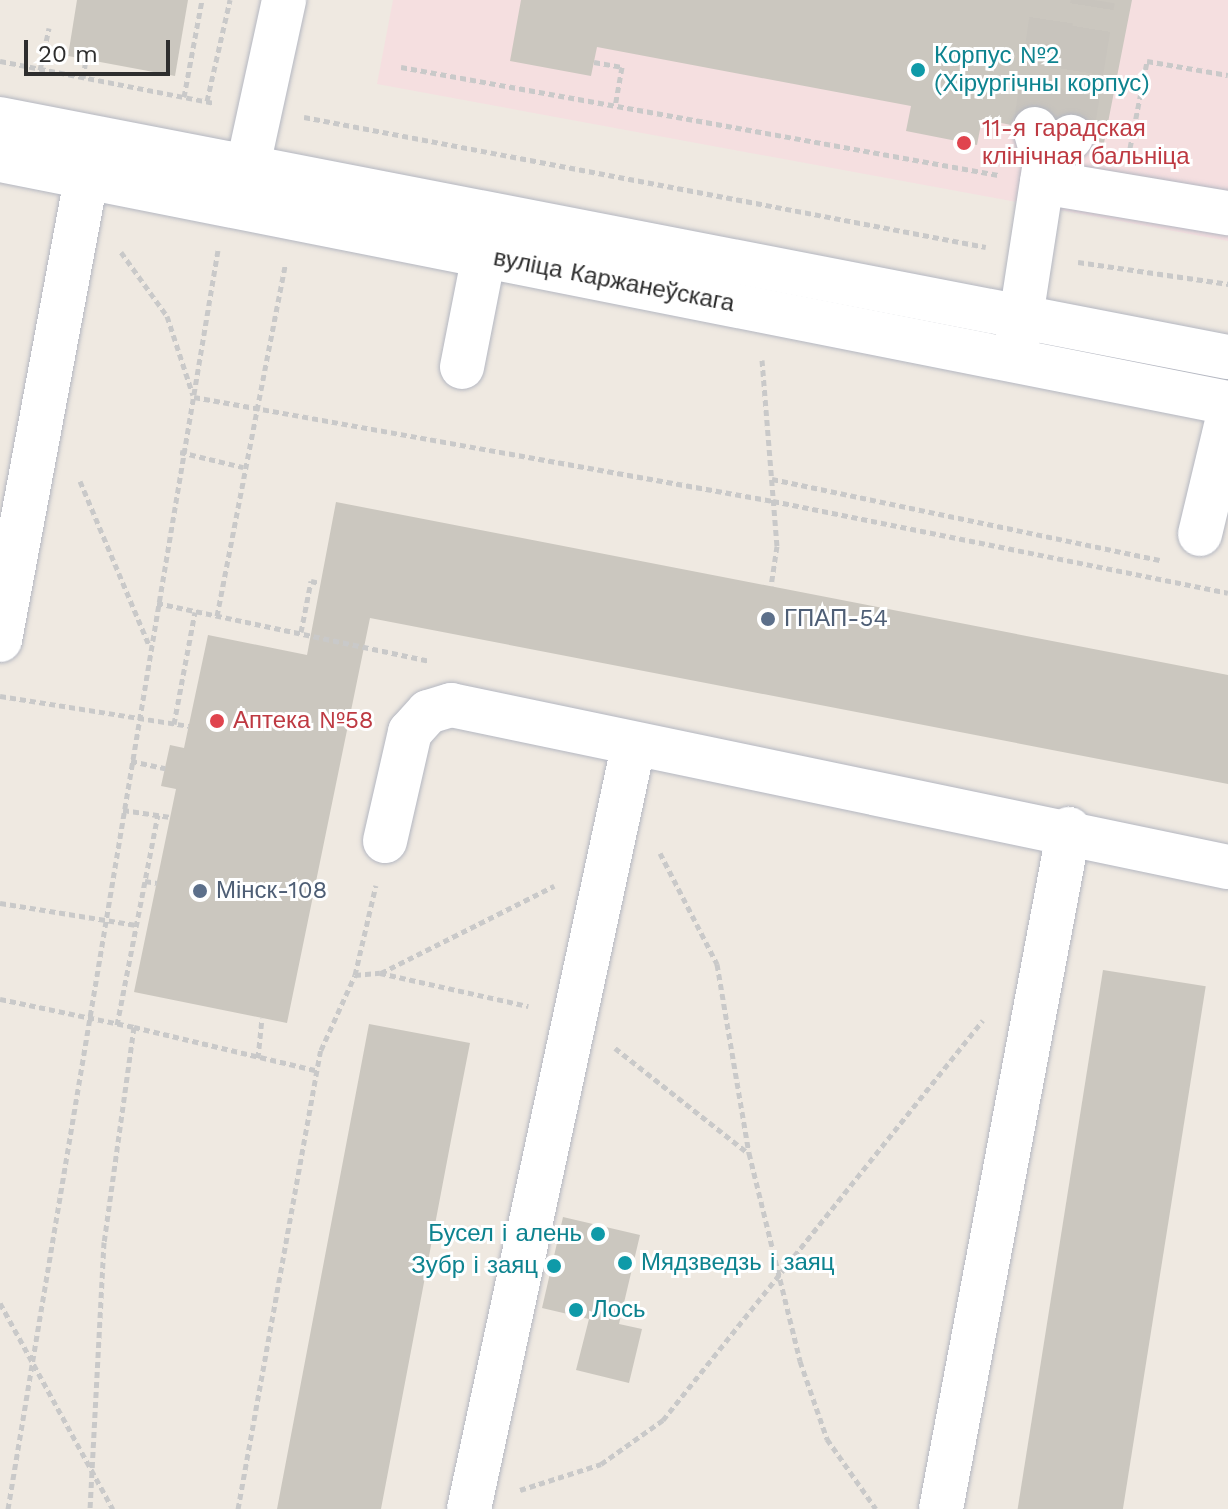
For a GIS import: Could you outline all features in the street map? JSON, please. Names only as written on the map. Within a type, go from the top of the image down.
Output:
[{"type":"street","points":[[236,201],[284,0]]},
{"type":"street","name":"вуліца Каржанеўскага","points":[[0,119],[87,173]]},
{"type":"street","points":[[1014,361],[1031,255],[1041,158],[1228,213]]},
{"type":"street","name":"вуліца Каржанеўскага","points":[[0,160],[236,201],[485,256],[1228,403]]},
{"type":"street","points":[[0,640],[87,173]]},
{"type":"street","name":"вуліца Каржанеўскага","points":[[236,201],[492,211],[1228,357]]},
{"type":"street","points":[[462,367],[492,211]]},
{"type":"street","points":[[1184,548],[1228,417]]},
{"type":"street","points":[[385,841],[410,732],[428,712],[451,705],[633,747],[1069,829],[1228,867]]},
{"type":"street","points":[[469,1509],[633,747]]},
{"type":"street","points":[[941,1509],[1069,829]]},
{"type":"path","points":[[184,97],[202,0]]},
{"type":"path","points":[[207,101],[230,0]]},
{"type":"path","points":[[40,70],[49,28]]},
{"type":"path","points":[[83,78],[86,60]]},
{"type":"path","points":[[0,61],[1031,255],[1228,284]]},
{"type":"path","points":[[594,62],[622,67],[615,106]]},
{"type":"path","points":[[401,67],[615,106],[1041,158]]},
{"type":"path","points":[[87,173],[149,283],[194,397]]},
{"type":"path","points":[[8,1509],[34,1372],[87,1022],[180,452],[236,201]]},
{"type":"path","points":[[217,616],[243,467],[286,259]]},
{"type":"path","points":[[761,355],[773,501],[771,586]]},
{"type":"path","points":[[194,397],[256,412],[773,501],[1228,593]]},
{"type":"path","points":[[36,449],[70,457],[149,645]]},
{"type":"path","points":[[180,452],[243,467]]},
{"type":"path","points":[[772,479],[1184,548]]},
{"type":"path","points":[[301,632],[311,581],[320,583]]},
{"type":"path","points":[[157,603],[327,637]]},
{"type":"path","points":[[174,724],[195,612]]},
{"type":"path","points":[[0,696],[189,726]]},
{"type":"path","points":[[131,761],[165,768]]},
{"type":"path","points":[[123,810],[170,817]]},
{"type":"path","points":[[117,1025],[158,815]]},
{"type":"path","points":[[656,837],[717,964],[749,1153],[778,1272],[827,1439],[876,1509]]},
{"type":"path","points":[[238,1509],[318,1071],[355,975],[385,841]]},
{"type":"path","points":[[380,973],[609,858]]},
{"type":"path","points":[[145,881],[157,883]]},
{"type":"path","points":[[0,903],[136,925]]},
{"type":"path","points":[[355,975],[380,973],[575,1017],[749,1153]]},
{"type":"path","points":[[0,999],[87,1022],[134,1027],[318,1071]]},
{"type":"path","points":[[512,1493],[601,1464],[663,1420],[778,1272],[989,1012]]},
{"type":"path","points":[[258,1058],[262,1018]]},
{"type":"path","points":[[90,1509],[104,1242],[134,1027]]},
{"type":"path","points":[[0,1303],[34,1372],[113,1509]]},
{"type":"shaded area","name":"11-я гарадская клінічная бальніца","points":[[393,0],[1228,0],[1228,241],[377,84]]},
{"type":"building","points":[[77,0],[188,0],[175,76],[68,56]]},
{"type":"building","name":"Корпус №2 (Хірургічны корпус)","points":[[521,0],[1132,0],[1104,143],[1095,141],[1088,119],[1077,113],[1056,117],[1040,105],[1018,111],[1011,125],[982,119],[977,145],[906,131],[911,106],[597,47],[591,76],[510,61]]},
{"type":"building","points":[[336,502],[1228,675],[1228,784],[370,618],[287,1023],[134,992],[176,789],[161,786],[170,745],[184,748],[208,635],[307,655]]},
{"type":"building","points":[[1103,970],[1206,986],[1123,1509],[1018,1509]]},
{"type":"building","points":[[369,1024],[470,1043],[381,1509],[277,1509]]},
{"type":"building","points":[[563,1217],[640,1235],[619,1324],[642,1329],[629,1383],[576,1370],[589,1319],[542,1308]]},
{"type":"tunnel","points":[[1035,129],[1054,0]]},
{"type":"tunnel","points":[[1071,137],[1093,0]]},
{"type":"place","name":"Корпус №2 (Хірургічны корпус)","points":[[918,70]]},
{"type":"place","name":"11-я гарадская клінічная бальніца","points":[[964,143]]},
{"type":"place","name":"ГПАП-54","points":[[768,619]]},
{"type":"place","name":"Аптека №58","points":[[217,721]]},
{"type":"place","name":"Мінск-108","points":[[200,891]]},
{"type":"place","name":"Бусел і алень","points":[[598,1234]]},
{"type":"place","name":"Мядзведзь і заяц","points":[[625,1263]]},
{"type":"place","name":"Зубр і заяц","points":[[554,1266]]},
{"type":"place","name":"Лось","points":[[576,1310]]}]
